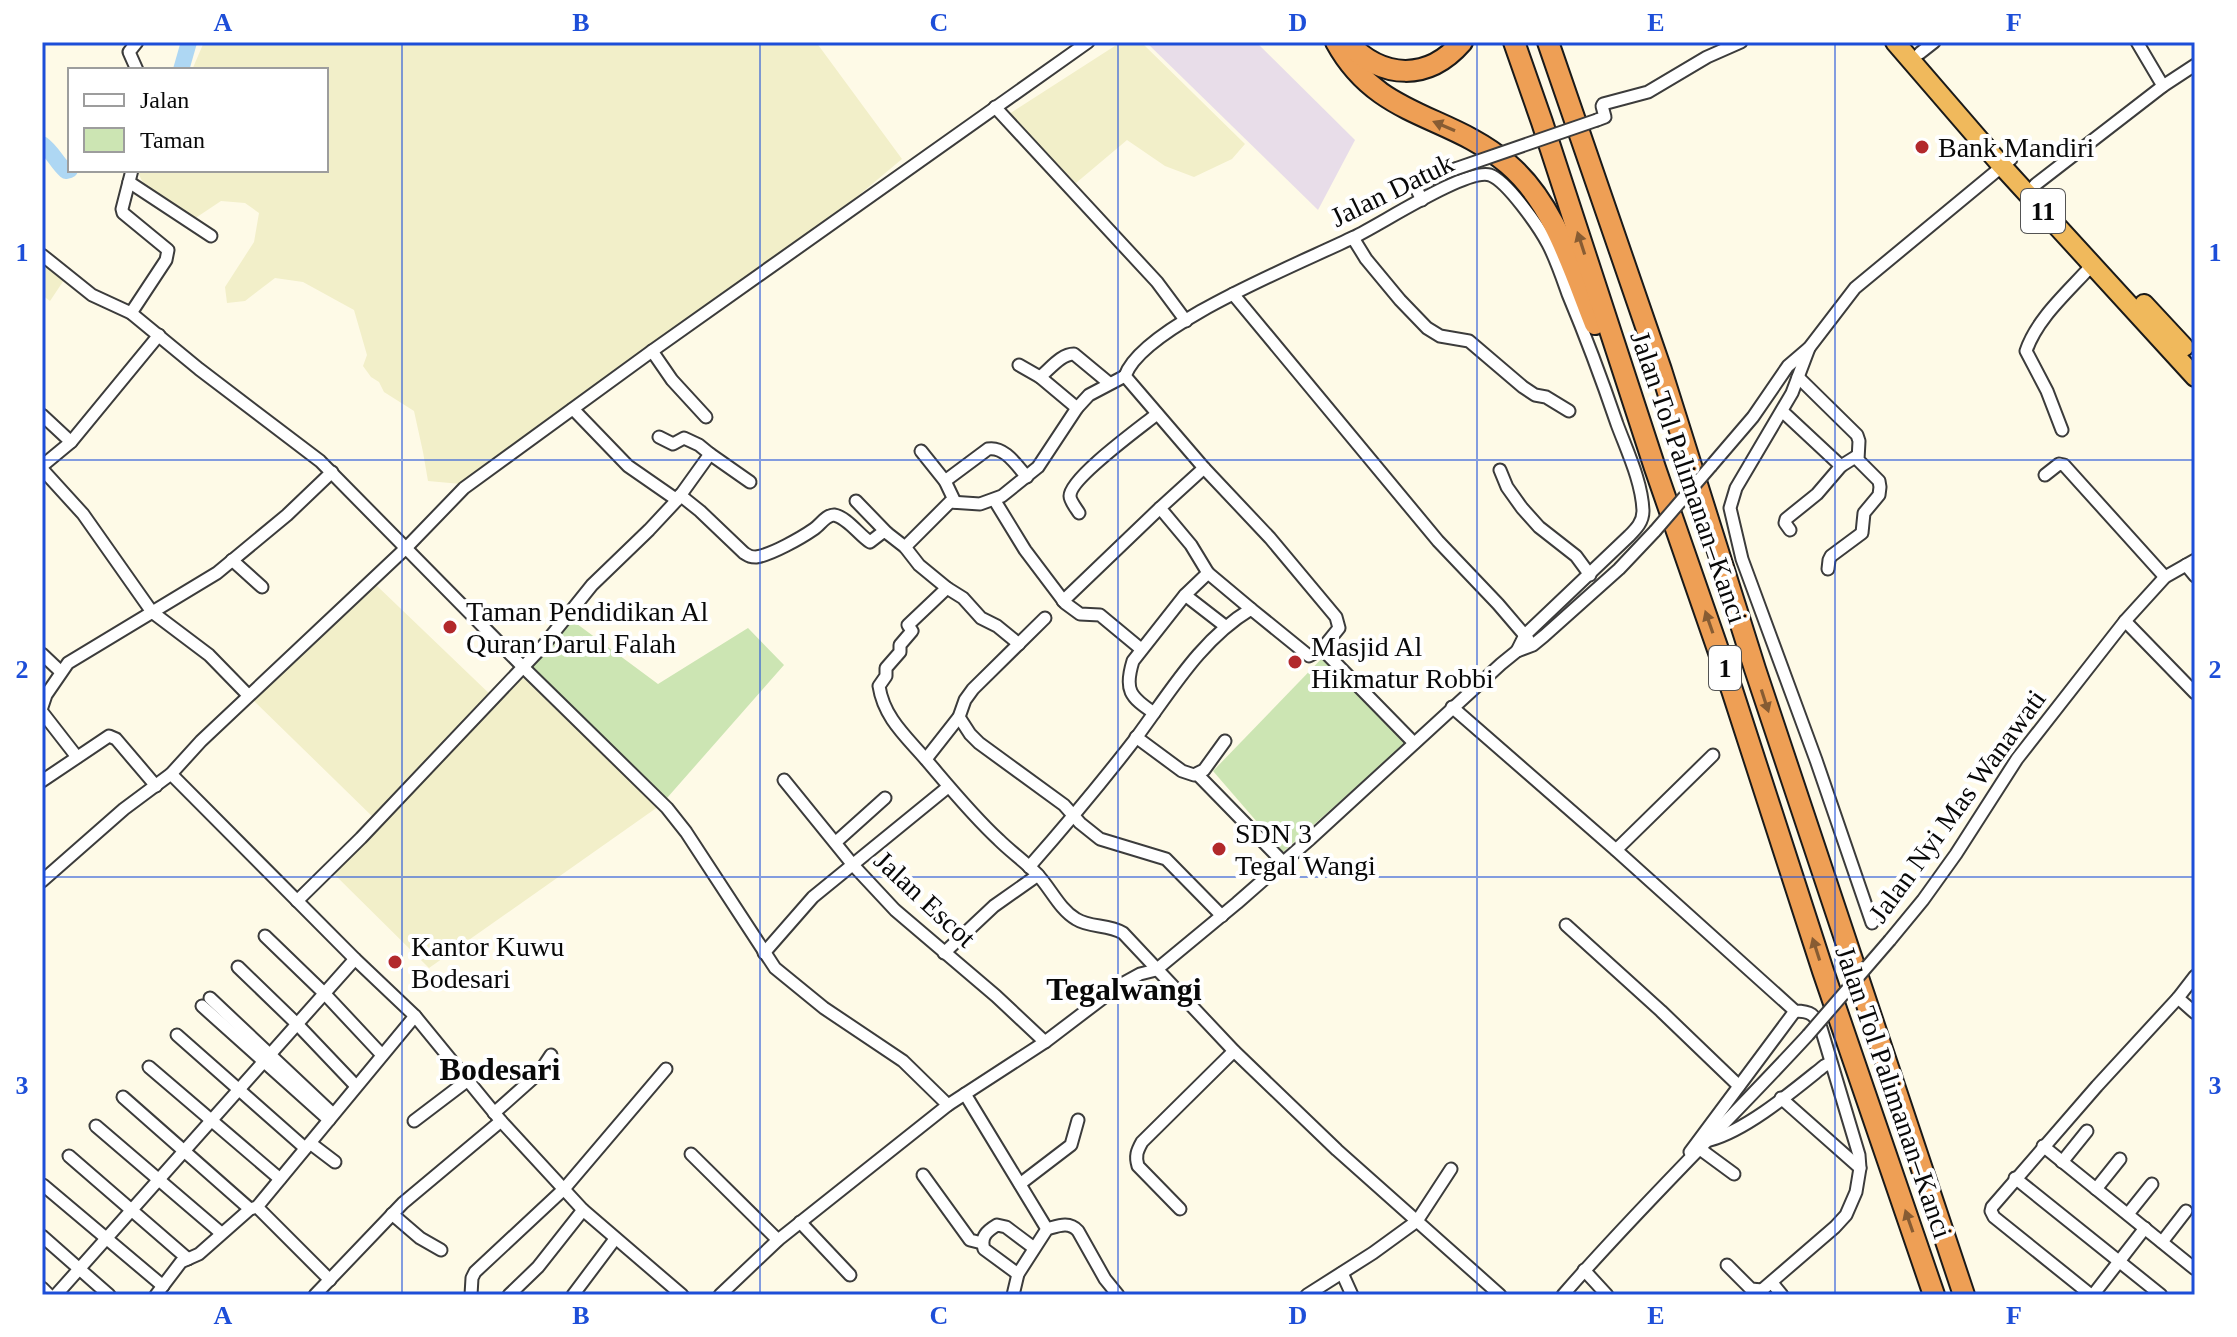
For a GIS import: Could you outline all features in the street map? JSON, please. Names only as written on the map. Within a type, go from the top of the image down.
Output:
[{"type":"highway","points":[[1336,42],[1348,62],[1381,94],[1484,146],[1509,165],[1532,190],[1562,245],[1655,468]]},
{"type":"highway","points":[[1347,42],[1373,64],[1400,71],[1427,68],[1442,61],[1462,42]]},
{"type":"highway","name":"Jalan Tol Palimanan–Kanci","points":[[1514,42],[1934,1295]]},
{"type":"highway","name":"Jalan Tol Palimanan–Kanci","points":[[1548,42],[1661,370],[1755,669],[1964,1295]]},
{"type":"highway","name":"11","points":[[1895,42],[1923,55],[2092,265],[2195,377]]},
{"type":"highway","name":"11","points":[[2007,163],[2035,185],[2195,358]]},
{"type":"street","points":[[136,68],[126,47],[137,42]]},
{"type":"street","points":[[42,881],[124,809],[171,774],[248,695],[406,548],[464,488],[1088,42]]},
{"type":"street","points":[[1422,200],[1417,190],[1420,182],[1605,117],[1603,104],[1648,92],[1707,57],[1741,42]]},
{"type":"street","points":[[2137,42],[2163,86]]},
{"type":"street","points":[[2035,185],[2195,65]]},
{"type":"street","points":[[995,107],[1157,282],[1186,321]]},
{"type":"street","points":[[720,1295],[778,1240],[948,1105],[1045,1042],[1120,985],[1140,974],[1156,970],[1222,916],[1529,640],[1619,569],[1753,417],[1788,366],[1809,348],[1855,288],[2007,163]]},
{"type":"street","name":"Jalan Datuk","points":[[1125,376],[1128,367],[1141,353],[1186,321],[1233,294],[1353,238],[1459,181],[1479,174],[1489,175],[1505,185],[1548,244],[1630,460],[1643,518],[1529,640]]},
{"type":"street","points":[[131,313],[166,260],[168,250],[123,213],[131,176],[211,236]]},
{"type":"street","points":[[1353,238],[1400,300],[1427,328],[1440,336],[1469,341],[1523,387],[1569,411]]},
{"type":"street","points":[[42,255],[92,295],[131,313],[332,472],[523,667],[667,808],[775,968],[824,1008],[903,1061],[948,1105]]},
{"type":"street","points":[[2062,430],[2047,391],[2026,351],[2040,325],[2092,265]]},
{"type":"street","points":[[1233,294],[1438,541],[1529,640]]},
{"type":"street","points":[[159,335],[71,442],[42,467],[83,514],[152,612],[209,655],[248,695]]},
{"type":"street","points":[[1809,348],[1782,411],[1736,488],[1730,502],[1731,519],[1742,559],[1872,923]]},
{"type":"street","points":[[652,351],[672,380],[706,417]]},
{"type":"street","points":[[1040,377],[1062,358],[1074,354],[1109,383]]},
{"type":"street","points":[[1019,365],[1040,377],[1077,408]]},
{"type":"street","points":[[905,547],[942,508],[955,502],[974,505],[995,501],[1027,477],[1046,457],[1077,408],[1089,395],[1125,376],[1204,468],[1270,538],[1336,617],[1339,628],[1322,649],[1312,656],[1305,655],[1208,573],[1191,545],[1160,508]]},
{"type":"street","points":[[1798,377],[1857,435],[1857,456],[1861,465],[1879,481],[1880,487],[1879,495],[1864,513],[1862,533],[1831,556],[1828,569]]},
{"type":"street","points":[[573,409],[628,466],[700,511],[750,556],[771,552],[815,529],[830,516],[836,515],[870,542],[883,532],[887,533]]},
{"type":"street","points":[[1782,411],[1841,466]]},
{"type":"street","points":[[1079,513],[1070,499],[1075,486],[1086,472],[1155,412]]},
{"type":"street","points":[[42,415],[71,442]]},
{"type":"street","points":[[659,437],[673,444],[684,438],[699,445],[750,482]]},
{"type":"street","points":[[945,481],[988,449],[996,447],[1027,477]]},
{"type":"street","points":[[921,451],[945,481],[955,502]]},
{"type":"street","points":[[297,901],[523,667],[592,585],[679,497],[710,454]]},
{"type":"street","points":[[1790,530],[1786,519],[1817,494],[1841,466],[1857,456]]},
{"type":"street","points":[[2045,475],[2059,464],[2064,465],[2165,577]]},
{"type":"street","points":[[1063,601],[1204,468]]},
{"type":"street","points":[[1500,470],[1507,487],[1522,508],[1576,556],[1590,575]]},
{"type":"street","points":[[77,757],[42,709],[46,695],[61,672],[75,658],[217,573],[287,515],[332,472]]},
{"type":"street","points":[[856,501],[924,569],[963,598],[981,618],[997,626],[1019,644]]},
{"type":"street","points":[[995,501],[1025,550],[1063,601],[1080,614],[1100,615],[1141,649]]},
{"type":"street","points":[[232,560],[262,587]]},
{"type":"street","points":[[2190,562],[2195,576]]},
{"type":"street","name":"Jalan Nyi Mas Wanawati","points":[[1563,1295],[1678,1169],[1808,1035],[1890,940],[1956,854],[2026,746],[2125,621],[2165,577],[2190,562]]},
{"type":"street","points":[[1154,713],[1136,701],[1129,691],[1133,661],[1185,595],[1208,573]]},
{"type":"street","points":[[947,588],[908,625],[912,631],[886,669],[879,689],[888,715],[900,732],[948,787],[1033,871],[1075,918],[1123,933],[1234,1051],[1337,1150],[1497,1294]]},
{"type":"street","points":[[1185,595],[1225,626]]},
{"type":"street","points":[[944,953],[1033,871],[1186,669],[1225,626],[1251,609]]},
{"type":"street","points":[[926,759],[959,717],[973,689],[1045,618]]},
{"type":"street","points":[[2125,621],[2195,693]]},
{"type":"street","points":[[1322,649],[1414,743]]},
{"type":"street","points":[[42,654],[61,672]]},
{"type":"street","points":[[1452,707],[1795,1011],[1816,1016],[1859,1155],[1860,1168],[1853,1201],[1835,1227],[1762,1290],[1755,1291],[1727,1265]]},
{"type":"street","points":[[959,717],[979,743],[1064,805],[1086,829],[1100,839],[1166,859],[1222,916]]},
{"type":"street","points":[[42,780],[105,737],[113,737],[156,786]]},
{"type":"street","points":[[1136,737],[1188,774],[1204,770],[1225,741]]},
{"type":"street","points":[[1616,850],[1713,755]]},
{"type":"street","points":[[171,774],[415,1016],[535,1160],[583,1210],[682,1295]]},
{"type":"street","points":[[1197,774],[1283,862]]},
{"type":"street","name":"Jalan Escot","points":[[784,780],[853,865],[895,910],[1045,1042]]},
{"type":"street","points":[[764,953],[813,897],[948,787]]},
{"type":"street","points":[[836,842],[885,798]]},
{"type":"street","points":[[1566,925],[1739,1086]]},
{"type":"street","points":[[265,936],[382,1055]]},
{"type":"street","points":[[56,1295],[355,959]]},
{"type":"street","points":[[238,967],[356,1086]]},
{"type":"street","points":[[2145,1228],[2092,1295],[1994,1217],[1991,1211],[2015,1178],[2195,976]]},
{"type":"street","points":[[2178,998],[2195,1013]]},
{"type":"street","points":[[206,1002],[331,1117]]},
{"type":"street","points":[[1678,1169],[1795,1011]]},
{"type":"street","points":[[43,1185],[106,1238],[159,1291],[177,1266],[199,1254],[254,1208],[415,1016]]},
{"type":"street","points":[[177,1035],[238,1091],[335,1162]]},
{"type":"street","points":[[1180,1209],[1138,1166],[1138,1149],[1234,1051]]},
{"type":"street","points":[[315,1295],[392,1214],[498,1117],[539,1073],[551,1055]]},
{"type":"street","points":[[1709,1140],[1726,1136],[1744,1126],[1830,1063]]},
{"type":"street","points":[[149,1067],[280,1179]]},
{"type":"street","points":[[471,1295],[475,1272],[564,1189],[666,1069]]},
{"type":"street","points":[[414,1121],[468,1080]]},
{"type":"street","points":[[965,1094],[1047,1229]]},
{"type":"street","points":[[123,1097],[254,1208],[330,1280]]},
{"type":"street","points":[[1781,1098],[1860,1168]]},
{"type":"street","points":[[1020,1184],[1071,1145],[1078,1120]]},
{"type":"street","points":[[96,1126],[221,1233]]},
{"type":"street","points":[[2062,1162],[2087,1131]]},
{"type":"street","points":[[2043,1146],[2195,1269]]},
{"type":"street","points":[[1700,1149],[1734,1174]]},
{"type":"street","points":[[691,1154],[778,1240]]},
{"type":"street","points":[[69,1156],[188,1259]]},
{"type":"street","points":[[2096,1189],[2120,1159]]},
{"type":"street","points":[[1307,1295],[1417,1221],[1451,1169]]},
{"type":"street","points":[[923,1175],[970,1240],[982,1243]]},
{"type":"street","points":[[2015,1178],[2161,1295]]},
{"type":"street","points":[[2128,1214],[2152,1184]]},
{"type":"street","points":[[518,1293],[583,1210]]},
{"type":"street","points":[[2162,1242],[2186,1211]]},
{"type":"street","points":[[392,1214],[420,1238],[441,1250]]},
{"type":"street","points":[[800,1222],[850,1275]]},
{"type":"street","points":[[1018,1274],[984,1249],[984,1236],[997,1225],[1006,1227],[1034,1248]]},
{"type":"street","points":[[1013,1295],[1018,1274],[1047,1229],[1067,1225],[1075,1227],[1105,1279],[1118,1295]]},
{"type":"street","points":[[42,1236],[109,1295]]},
{"type":"street","points":[[573,1295],[615,1239]]},
{"type":"street","points":[[1584,1270],[1607,1295]]},
{"type":"street","points":[[1342,1273],[1352,1295]]},
{"type":"street","points":[[1772,1283],[1782,1295]]},
{"type":"street","points":[[42,1288],[49,1295]]},
{"type":"shaded area","points":[[204,42],[816,42],[902,159],[828,221],[617,368],[461,484],[428,481],[414,411],[384,392],[363,366],[367,355],[354,310],[303,282],[275,278],[245,301],[227,303],[225,287],[254,242],[259,213],[245,203],[221,201],[194,219],[159,199],[138,172],[328,172],[328,68],[193,68]]},
{"type":"shaded area","points":[[1121,42],[1141,42],[1245,144],[1232,159],[1194,177],[1165,166],[1127,140],[1076,183],[1006,116]]},
{"type":"shaded area","points":[[1146,42],[1256,42],[1355,140],[1318,210]]},
{"type":"shaded area","points":[[42,262],[66,277],[50,301],[42,295]]},
{"type":"shaded area","points":[[375,584],[496,700],[525,673],[662,804],[429,968],[331,871],[378,822],[251,698]]},
{"type":"green space","points":[[573,621],[658,684],[748,628],[784,665],[667,798],[529,663]]},
{"type":"green space","points":[[1326,654],[1409,740],[1283,852],[1213,771]]},
{"type":"waterway","points":[[182,68],[189,42]]},
{"type":"waterway","points":[[42,144],[68,170]]},
{"type":"place","name":"Bank Mandiri","points":[[1922,147]]},
{"type":"place","name":"Taman Pendidikan Al Quran Darul Falah","points":[[450,627]]},
{"type":"place","name":"Masjid Al Hikmatur Robbi","points":[[1295,662]]},
{"type":"place","name":"SDN 3 Tegal Wangi","points":[[1219,849]]},
{"type":"place","name":"Kantor Kuwu Bodesari","points":[[395,962]]},
{"type":"district","name":"Tegalwangi","points":[[1124,989]]},
{"type":"district","name":"Bodesari","points":[[500,1069]]}]
